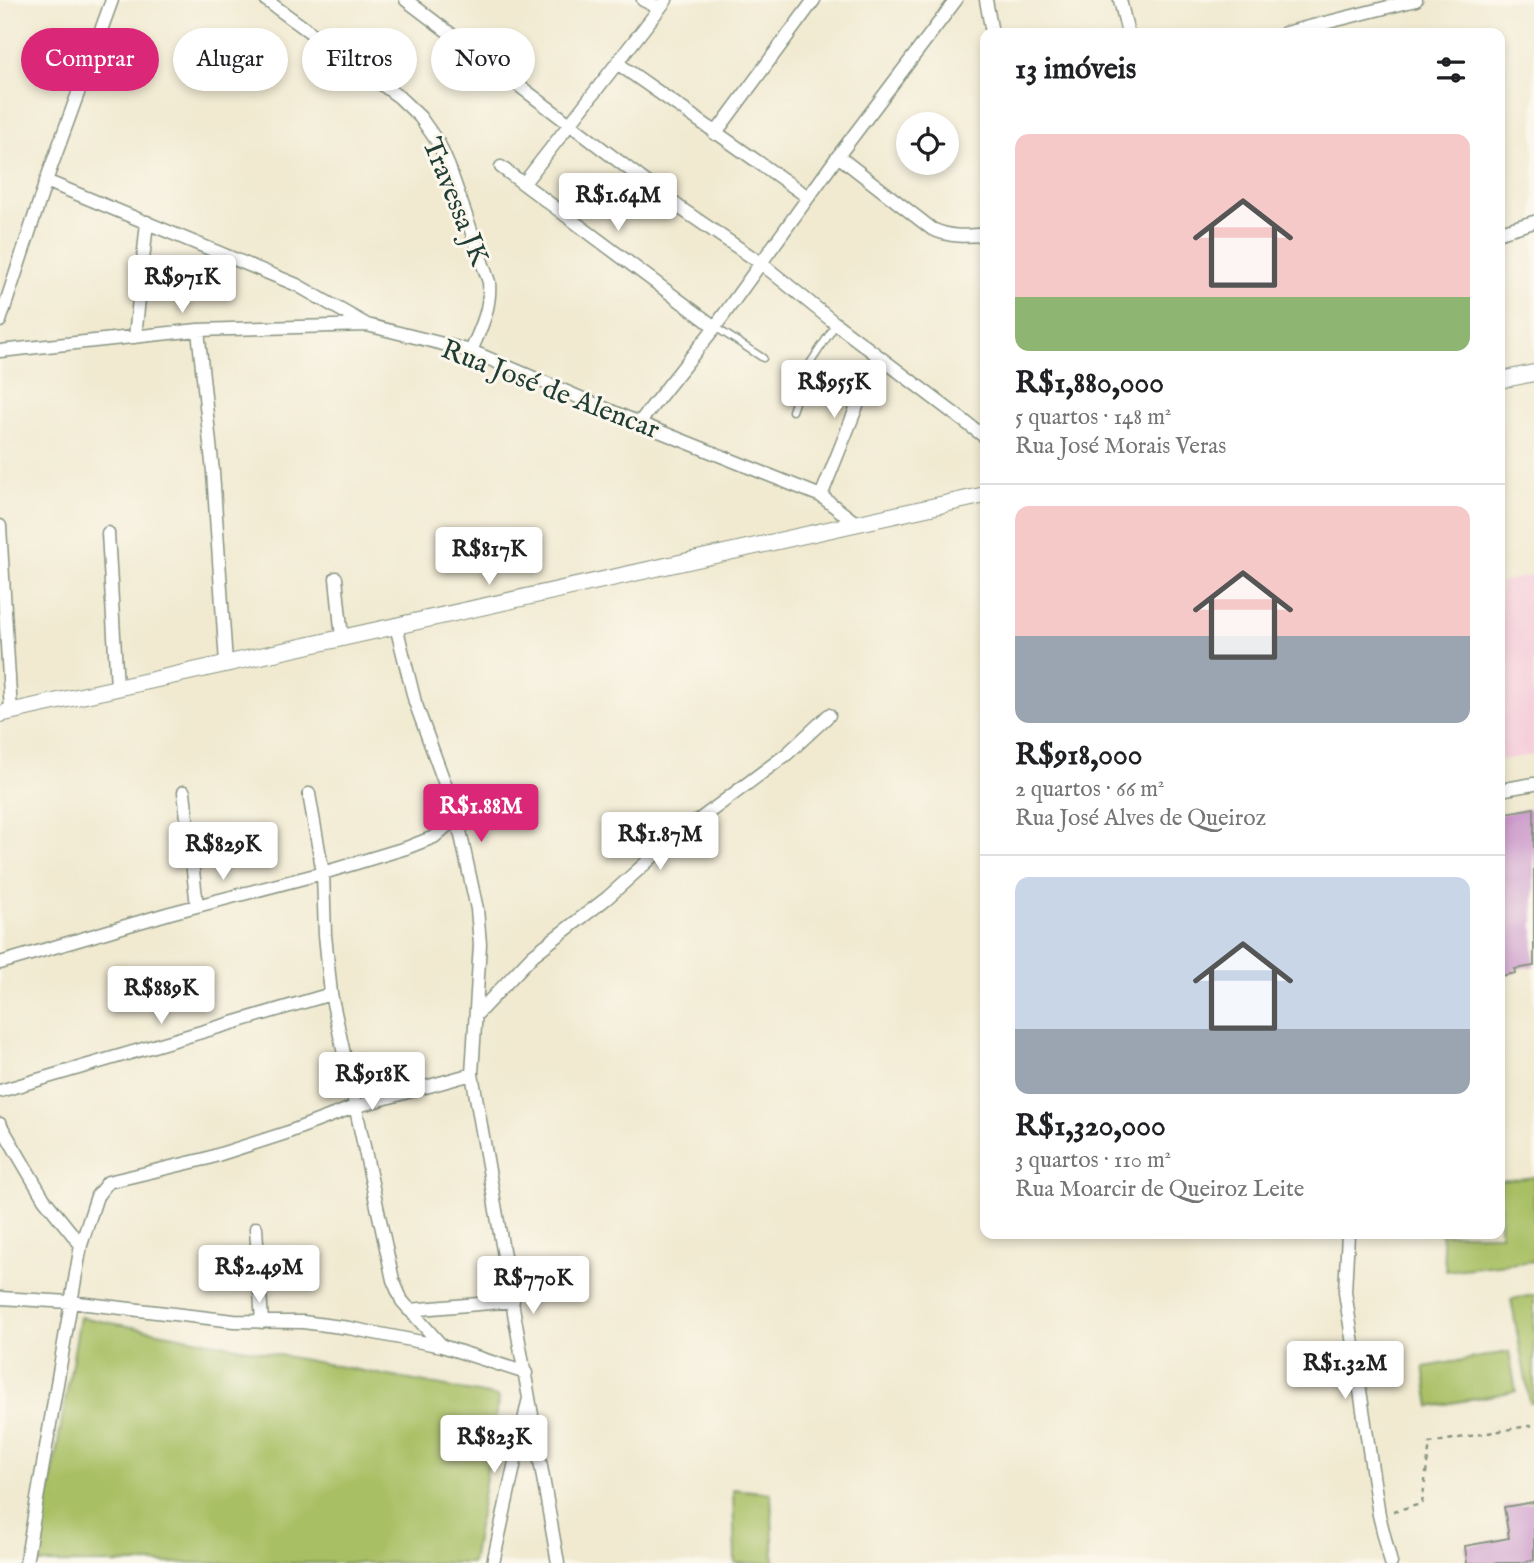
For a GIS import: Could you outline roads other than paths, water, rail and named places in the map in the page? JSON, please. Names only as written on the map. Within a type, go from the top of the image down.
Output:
[{"type":"street","points":[[0,321],[46,181],[112,0]]},
{"type":"street","name":"Travessa JK","points":[[265,0],[399,97],[421,117],[439,144],[489,282],[490,299],[486,316],[471,351]]},
{"type":"street","points":[[406,0],[683,209],[762,264],[877,356],[980,432]]},
{"type":"street","points":[[524,183],[663,4],[643,0]]},
{"type":"street","points":[[715,134],[814,0]]},
{"type":"street","points":[[639,423],[715,327],[838,156],[956,0]]},
{"type":"street","points":[[986,0],[991,28]]},
{"type":"street","points":[[1120,0],[1127,28]]},
{"type":"street","points":[[1305,28],[1416,0]]},
{"type":"street","points":[[617,63],[808,197]]},
{"type":"street","points":[[838,156],[932,229],[943,234],[965,237],[980,235]]},
{"type":"street","points":[[501,167],[715,327]]},
{"type":"street","name":"Rua José de Alencar","points":[[46,181],[297,285],[367,325],[471,351],[639,423],[821,496],[857,524]]},
{"type":"street","points":[[135,337],[147,222]]},
{"type":"street","points":[[1505,231],[1534,222]]},
{"type":"street","points":[[0,351],[198,330],[367,325]]},
{"type":"street","points":[[198,330],[226,663]]},
{"type":"street","points":[[821,496],[877,356]]},
{"type":"street","points":[[1505,379],[1534,373]]},
{"type":"street","points":[[0,526],[5,713],[980,496]]},
{"type":"street","points":[[108,533],[117,687]]},
{"type":"street","points":[[336,578],[342,638]]},
{"type":"street","points":[[396,626],[415,702],[457,817],[477,909],[480,944],[472,1074],[558,1563]]},
{"type":"street","points":[[477,1014],[533,955],[607,898],[668,843],[788,754],[829,715]]},
{"type":"street","points":[[1505,789],[1534,783]]},
{"type":"street","points":[[184,792],[197,906]]},
{"type":"street","points":[[309,794],[323,873],[331,994],[393,1280],[402,1301],[442,1346]]},
{"type":"street","points":[[0,964],[61,944],[323,873],[422,843],[434,837],[457,817]]},
{"type":"street","points":[[0,1091],[331,994]]},
{"type":"street","points":[[26,1563],[81,1245],[97,1196],[108,1182],[205,1159],[286,1133],[354,1107],[472,1074]]},
{"type":"street","points":[[0,1124],[44,1199],[81,1245]]},
{"type":"street","points":[[256,1228],[262,1322]]},
{"type":"street","points":[[1348,1239],[1345,1292],[1379,1515],[1391,1563]]},
{"type":"street","points":[[0,1298],[70,1302],[210,1319],[303,1322],[337,1326],[442,1346],[526,1373]]},
{"type":"street","points":[[409,1310],[513,1301]]},
{"type":"street","points":[[493,1563],[530,1395]]},
{"type":"lane","points":[[792,411],[807,368],[836,324]]},
{"type":"lane","points":[[715,327],[763,358]]}]
